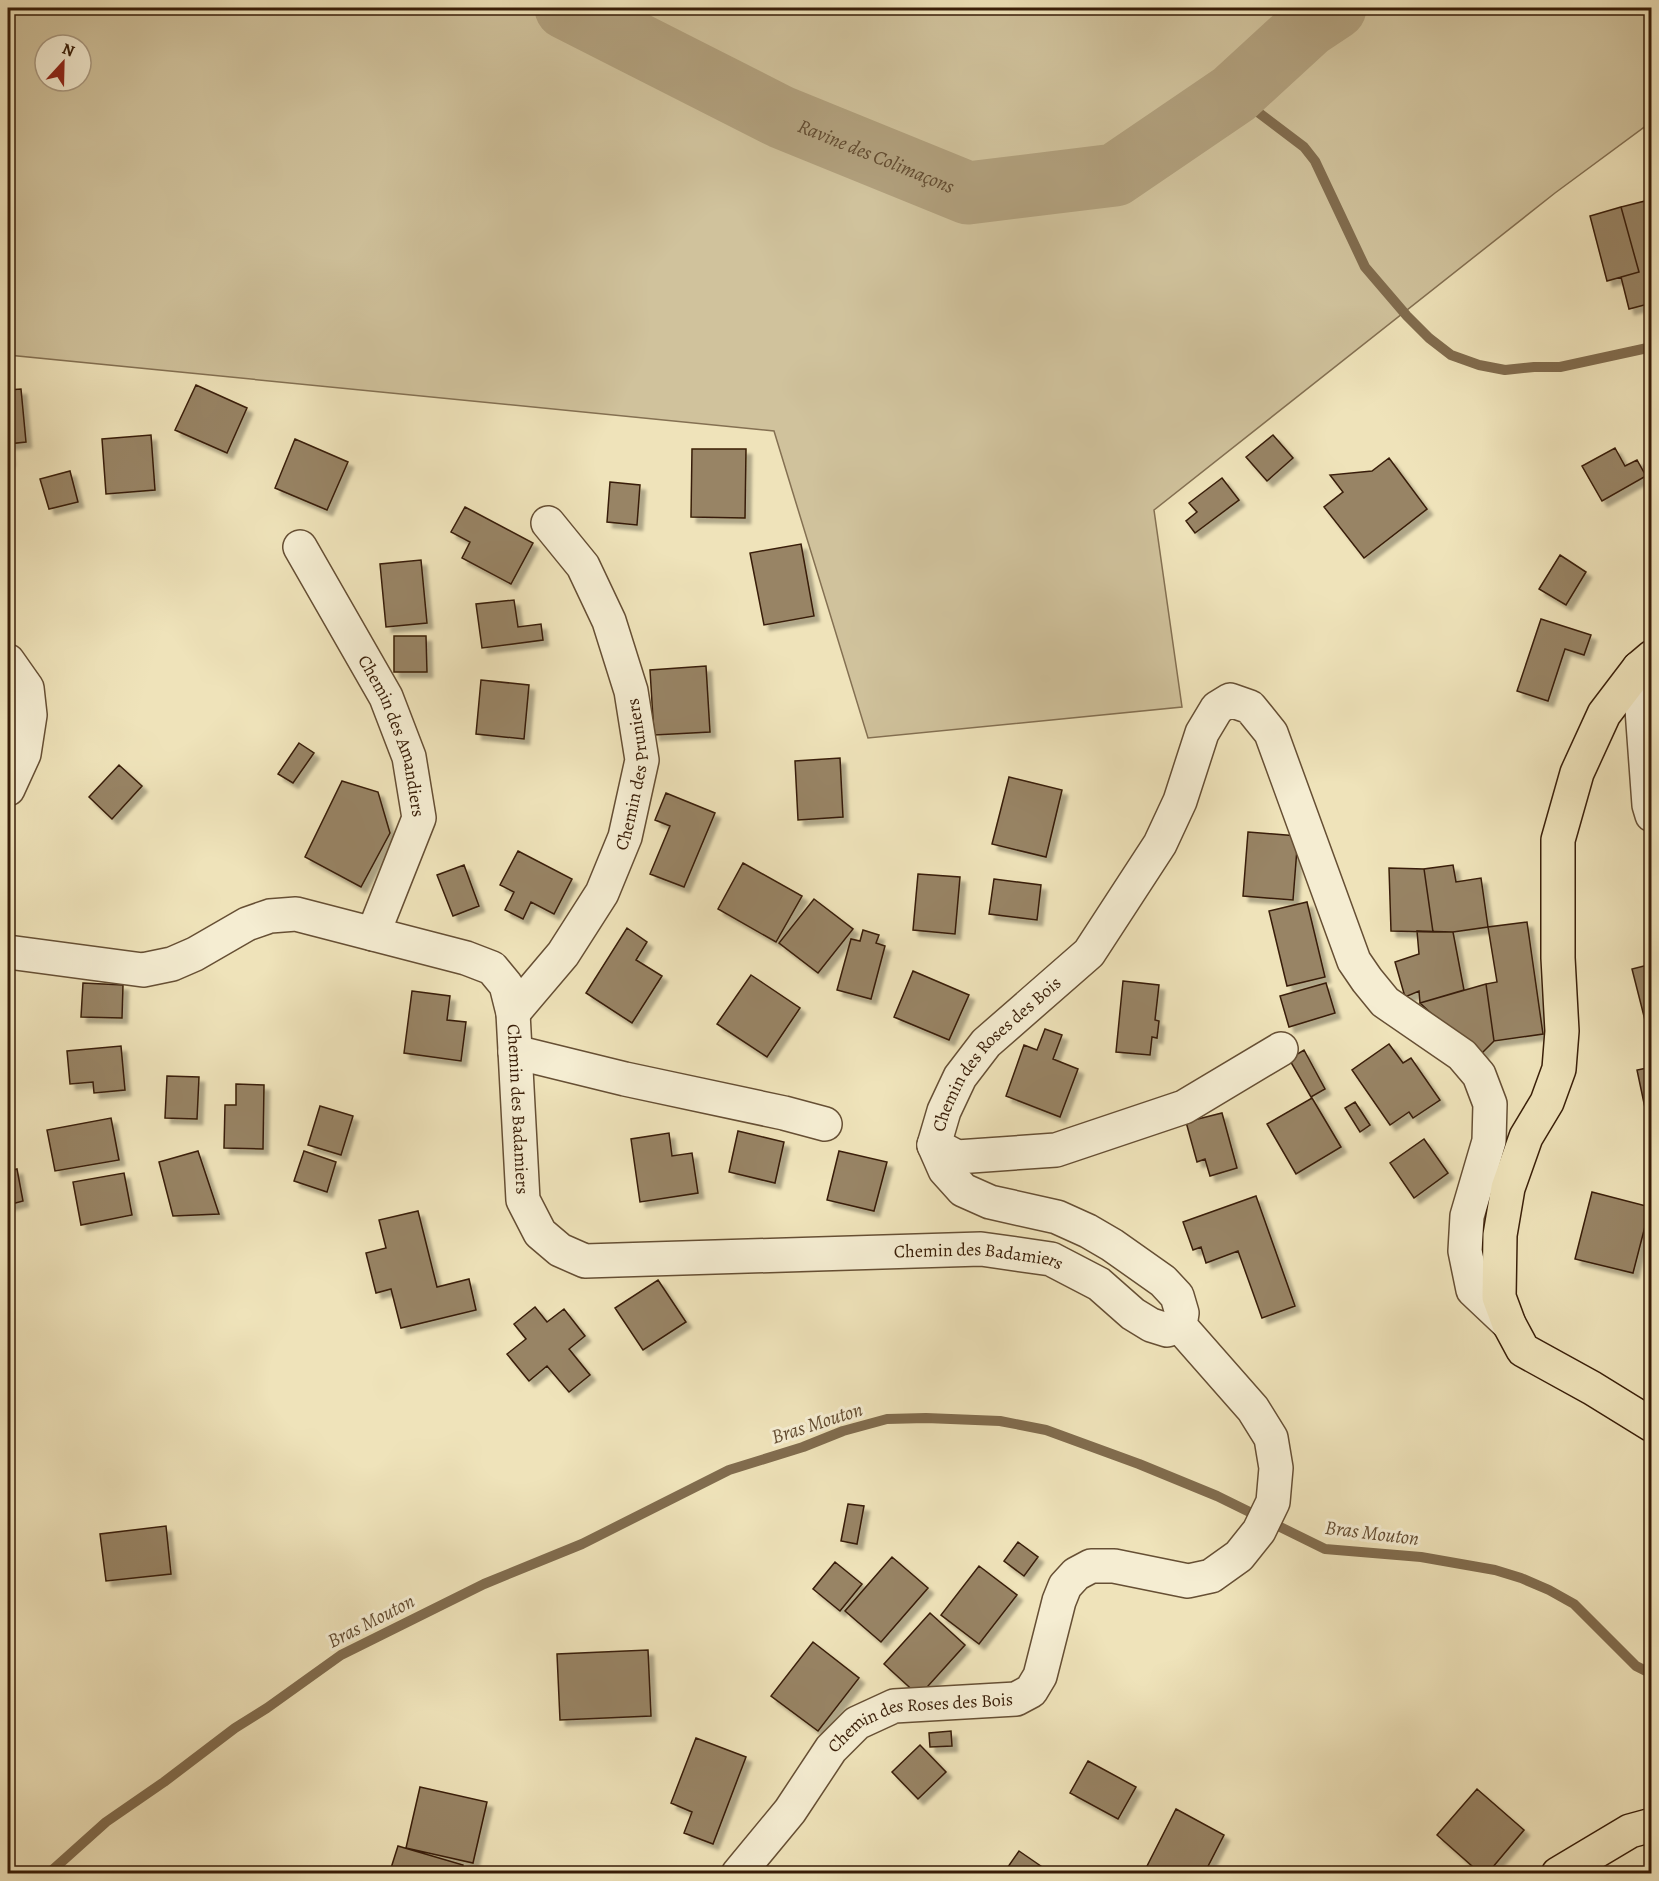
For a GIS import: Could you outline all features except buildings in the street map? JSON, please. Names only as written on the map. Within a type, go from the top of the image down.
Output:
[{"type":"main road","points":[[1645,662],[1604,714],[1578,773],[1558,840],[1558,958],[1562,1031],[1559,1069],[1547,1102],[1526,1137],[1508,1188],[1500,1235],[1499,1296],[1509,1324],[1523,1350],[1592,1388],[1652,1425]]},
{"type":"main road","points":[[1558,1874],[1630,1831],[1652,1825]]},
{"type":"street","name":"Chemin des Pruniers","points":[[513,1013],[563,954],[602,893],[625,837],[642,760],[631,691],[609,621],[584,566],[548,523]]},
{"type":"street","name":"Chemin des Amandiers","points":[[300,547],[386,697],[409,757],[419,818],[373,934]]},
{"type":"street","points":[[8,661],[27,688],[30,715],[24,754],[8,789]]},
{"type":"street","points":[[1645,662],[1649,805],[1652,815]]},
{"type":"street","name":"Chemin des Roses des Bois","points":[[738,1874],[790,1811],[831,1749],[858,1723],[894,1706],[1016,1699],[1031,1690],[1040,1676],[1059,1601],[1065,1586],[1076,1574],[1091,1566],[1114,1566],[1188,1581],[1211,1576],[1239,1556],[1258,1531],[1273,1502],[1276,1468],[1271,1438],[1253,1409],[1180,1326],[1182,1313],[1177,1296],[1163,1281],[1112,1245],[1057,1217],[990,1202],[963,1190],[945,1170],[934,1145],[944,1111],[960,1077],[986,1042],[1089,953],[1160,844],[1180,801],[1202,734],[1217,708],[1230,700],[1250,707],[1272,733],[1354,961],[1385,1002],[1462,1055],[1479,1076],[1490,1104],[1489,1141],[1467,1216],[1465,1251],[1473,1290],[1509,1324]]},
{"type":"street","name":"Chemin des Badamiers","points":[[8,952],[143,970],[172,964],[195,954],[247,924],[270,916],[296,914],[466,958],[492,968],[506,985],[513,1013],[523,1200],[540,1233],[560,1250],[585,1261],[981,1249],[1051,1259],[1098,1284],[1133,1314],[1151,1325],[1167,1330],[1180,1326]]},
{"type":"street","points":[[934,1145],[957,1157],[1056,1150],[1184,1107],[1281,1048]]},
{"type":"street","points":[[516,1052],[825,1124]]},
{"type":"shaded area","points":[[8,8],[1651,8],[1651,122],[1555,193],[1154,510],[1182,707],[868,738],[774,431],[8,355]]},
{"type":"waterway","name":"Ravine des Colimaçons","points":[[566,8],[781,117],[968,193],[1115,175],[1234,94],[1308,26],[1335,8]]},
{"type":"waterway","points":[[1234,94],[1304,147],[1315,161],[1365,267],[1407,316],[1429,338],[1451,355],[1479,365],[1505,370],[1560,367],[1652,347]]},
{"type":"waterway","name":"Bras Mouton","points":[[48,1874],[106,1822],[164,1782],[235,1728],[341,1655],[484,1584],[582,1544],[729,1470],[803,1447],[843,1431],[887,1419],[1000,1421],[1046,1430],[1217,1496],[1325,1549],[1421,1557],[1495,1570],[1521,1578],[1574,1604],[1636,1666],[1652,1674]]}]
